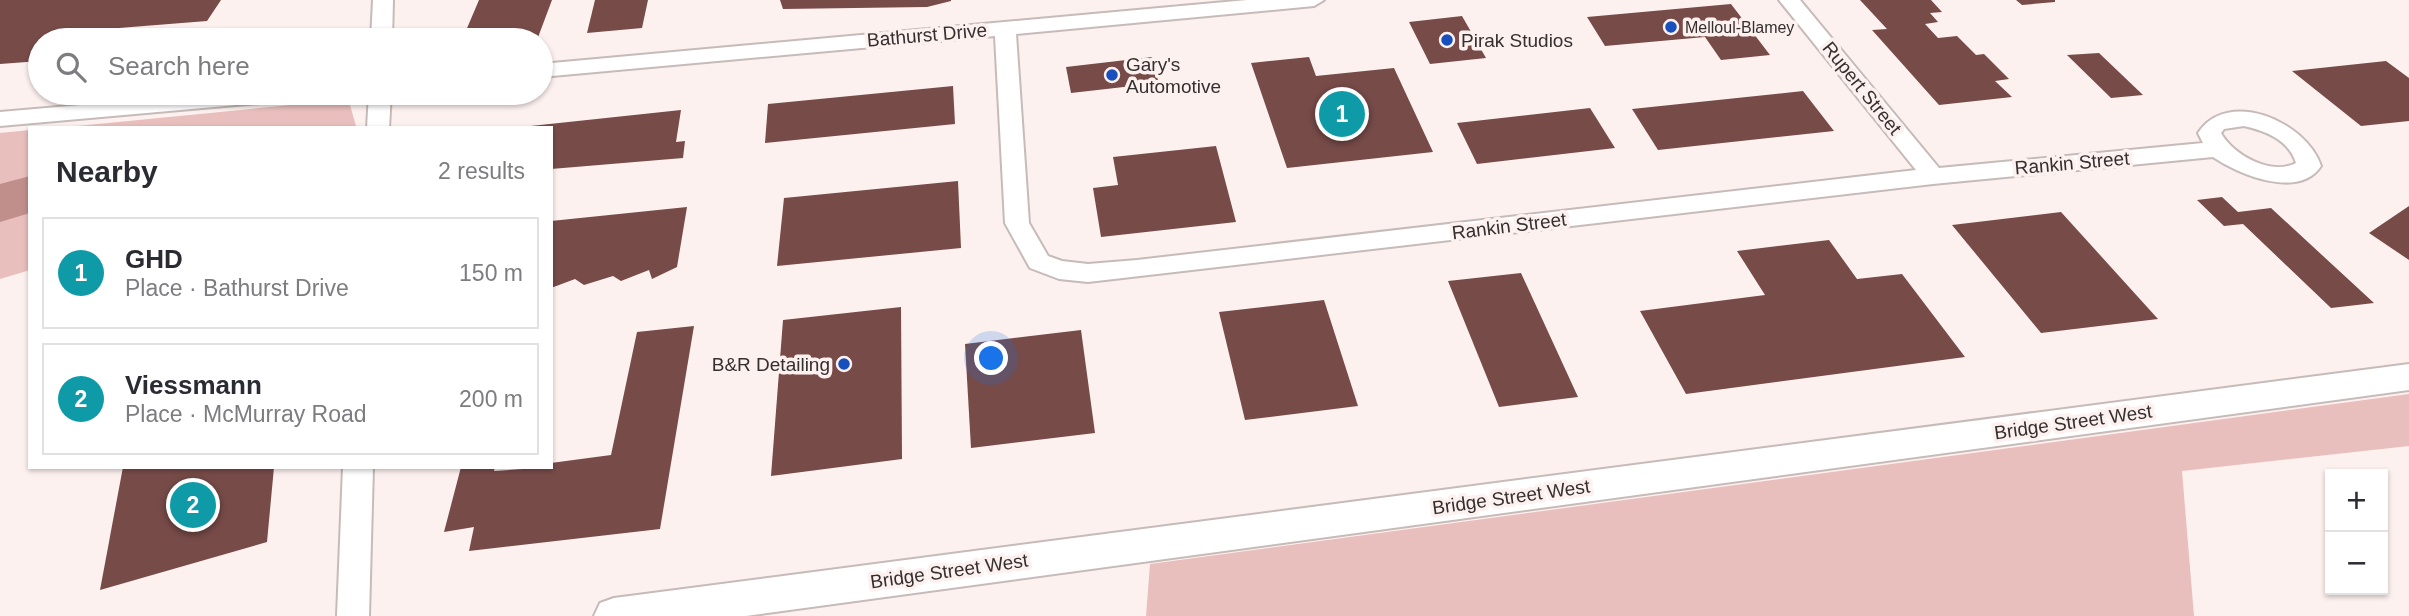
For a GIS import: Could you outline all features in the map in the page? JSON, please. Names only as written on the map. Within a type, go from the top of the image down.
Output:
[{"type":"street","points":[[382,28],[383,0]]},
{"type":"street","name":"Bathurst Drive","points":[[553,70],[1314,0]]},
{"type":"street","name":"Rupert Street","points":[[1789,0],[1933,176]]},
{"type":"street","name":"Rankin Street","points":[[1005,28],[1017,223],[1039,262],[1059,270],[1088,273],[1933,176],[2218,149]]},
{"type":"street","points":[[0,119],[158,105]]},
{"type":"street","points":[[377,126],[379,105]]},
{"type":"street","name":"Bridge Street West","points":[[614,616],[2409,377]]},
{"type":"street","points":[[353,616],[358,469]]},
{"type":"shaded area","points":[[291,105],[350,105],[356,126],[77,126]]},
{"type":"shaded area","points":[[28,130],[28,271],[0,279],[0,133]]},
{"type":"shaded area","points":[[28,177],[28,214],[0,222],[0,184]]},
{"type":"shaded area","points":[[2409,394],[2409,446],[2182,471],[2194,616],[1146,616],[1150,564]]},
{"type":"building","points":[[0,0],[221,0],[207,21],[119,28],[28,28],[28,62],[0,64]]},
{"type":"building","points":[[479,0],[552,0],[542,28],[467,28]]},
{"type":"building","points":[[595,0],[648,0],[642,28],[587,33]]},
{"type":"building","points":[[780,0],[951,1],[927,7],[783,9]]},
{"type":"building","points":[[1860,0],[1931,0],[1942,12],[1930,13],[1938,22],[1925,24],[1938,38],[1957,36],[1976,55],[1984,54],[2009,79],[1995,81],[2012,97],[1939,105],[1872,30],[1887,29]]},
{"type":"building","points":[[2016,0],[2055,0],[2055,2],[2022,5]]},
{"type":"building","name":"Melloul-Blamey","points":[[1731,4],[1770,55],[1721,60],[1705,37],[1605,46],[1587,17]]},
{"type":"building","name":"Pirak Studios","points":[[1462,16],[1486,58],[1430,64],[1409,22]]},
{"type":"building","points":[[2099,53],[2143,95],[2111,98],[2067,55]]},
{"type":"building","name":"Gary's Automotive","points":[[1152,57],[1159,83],[1071,93],[1066,67]]},
{"type":"building","points":[[1309,57],[1316,76],[1394,68],[1433,152],[1287,168],[1251,63]]},
{"type":"building","points":[[2386,61],[2409,78],[2409,121],[2361,126],[2292,71]]},
{"type":"building","points":[[953,86],[955,124],[765,143],[768,104]]},
{"type":"building","points":[[1803,91],[1834,131],[1658,150],[1632,109]]},
{"type":"building","points":[[1590,108],[1615,148],[1477,164],[1457,123]]},
{"type":"building","points":[[681,110],[676,142],[685,141],[683,158],[553,169],[553,126],[531,126]]},
{"type":"building","points":[[1216,146],[1236,222],[1101,237],[1093,188],[1118,185],[1113,157]]},
{"type":"building","points":[[958,181],[961,248],[777,266],[784,198]]},
{"type":"building","points":[[2222,197],[2238,212],[2271,208],[2374,303],[2331,308],[2243,224],[2224,226],[2197,200]]},
{"type":"building","points":[[2409,206],[2409,260],[2369,233]]},
{"type":"building","points":[[687,207],[677,267],[652,279],[649,270],[621,281],[613,276],[584,285],[575,279],[553,287],[553,221]]},
{"type":"building","points":[[2061,212],[2158,319],[2041,333],[1952,225]]},
{"type":"building","points":[[1829,240],[1857,279],[1902,274],[1965,357],[1686,394],[1640,311],[1765,295],[1737,251]]},
{"type":"building","points":[[1521,273],[1578,397],[1499,407],[1448,281]]},
{"type":"building","points":[[1324,300],[1358,406],[1245,420],[1219,312]]},
{"type":"building","points":[[901,307],[902,459],[771,476],[783,320]]},
{"type":"building","points":[[694,326],[660,529],[469,551],[474,527],[444,532],[460,469],[553,469],[553,463],[611,455],[637,332]]},
{"type":"building","points":[[1081,330],[1095,433],[971,448],[965,344]]},
{"type":"building","points":[[123,469],[274,469],[267,542],[100,590]]},
{"type":"place","name":"Melloul-Blamey","points":[[1671,27]]},
{"type":"place","name":"Pirak Studios","points":[[1447,40]]},
{"type":"place","name":"Gary's Automotive","points":[[1112,75]]},
{"type":"place","name":"GHD","points":[[1342,114]]},
{"type":"place","name":"B&R Detailing","points":[[844,364]]},
{"type":"place","name":"Viessmann","points":[[193,505]]}]
